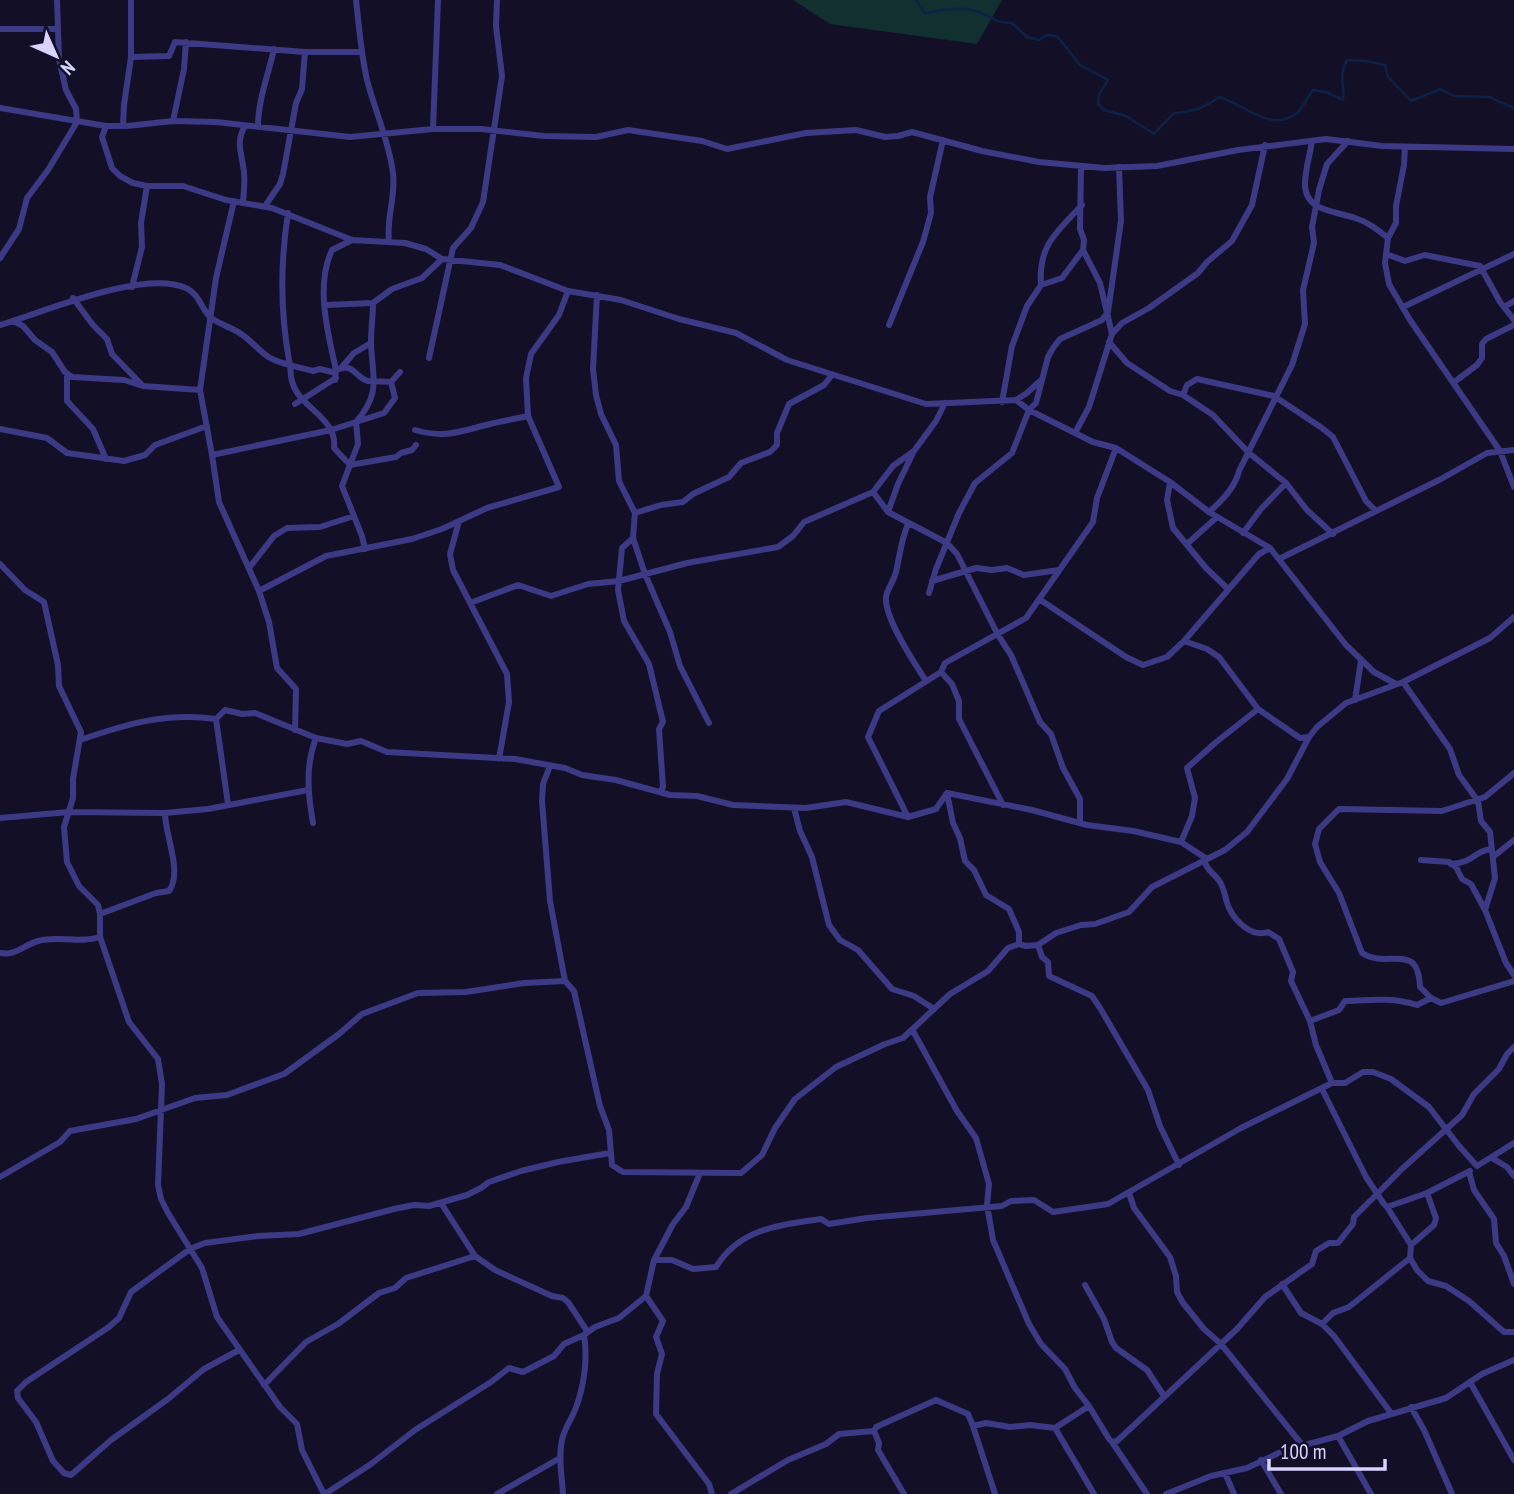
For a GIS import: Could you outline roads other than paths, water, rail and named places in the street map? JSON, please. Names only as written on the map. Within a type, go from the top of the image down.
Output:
[{"type":"street","points":[[0,258],[19,229],[27,198],[48,170],[76,122],[76,109],[63,80],[57,0]]},
{"type":"street","points":[[123,126],[131,57],[131,0]]},
{"type":"street","points":[[356,0],[367,79],[391,160],[394,188],[387,227],[389,242]]},
{"type":"street","points":[[433,129],[438,0]]},
{"type":"street","points":[[326,306],[373,303],[392,289],[422,278],[446,259],[458,240],[471,228],[483,202],[502,76],[496,26],[497,0]]},
{"type":"street","points":[[0,29],[58,29]]},
{"type":"street","points":[[131,57],[169,57],[175,42],[305,52],[362,52]]},
{"type":"street","points":[[173,121],[184,69],[186,42]]},
{"type":"street","points":[[258,127],[258,109],[274,50]]},
{"type":"street","points":[[265,206],[280,184],[293,132],[296,103],[302,89],[305,52]]},
{"type":"street","points":[[0,108],[106,126],[173,121],[216,122],[350,137],[433,129],[596,137],[628,130],[702,141],[727,149],[806,133],[856,130],[885,137],[912,132],[1040,162],[1081,167],[1157,166],[1265,145],[1312,141],[1348,141],[1405,147],[1514,149]]},
{"type":"street","points":[[106,126],[102,137],[112,168],[120,176],[147,186],[183,186],[234,201],[265,206],[352,240],[405,243],[446,259],[500,265],[568,291],[621,300],[679,319],[736,333],[787,360],[926,404],[1016,400],[1042,379]]},
{"type":"street","points":[[243,202],[243,167],[238,146],[245,126]]},
{"type":"street","points":[[889,325],[923,242],[931,213],[930,197],[943,140]]},
{"type":"street","points":[[1312,141],[1305,184],[1306,192],[1316,205],[1322,210],[1366,222],[1388,238]]},
{"type":"street","points":[[1209,512],[1224,499],[1237,479],[1238,471],[1270,410],[1274,396],[1292,365],[1305,324],[1303,290],[1314,243],[1312,227],[1316,205],[1327,164],[1348,141]]},
{"type":"street","points":[[1074,433],[1089,407],[1112,334],[1122,323],[1149,308],[1198,273],[1232,241],[1252,205],[1265,145]]},
{"type":"street","points":[[1405,147],[1405,165],[1396,206],[1396,223],[1388,238],[1385,272],[1403,307],[1500,451],[1514,486]]},
{"type":"street","points":[[1041,285],[1062,278],[1083,250],[1084,240],[1080,229],[1081,167]]},
{"type":"street","points":[[929,593],[947,543],[975,483],[1012,453],[1029,411],[1035,403],[1048,357],[1060,340],[1102,320],[1108,312],[1121,221],[1119,167]]},
{"type":"street","points":[[132,287],[142,247],[141,223],[147,186]]},
{"type":"street","points":[[234,201],[210,317],[200,390],[219,502],[259,591],[269,622],[277,668],[296,689],[295,730]]},
{"type":"street","points":[[1002,402],[1012,346],[1027,306],[1041,285],[1040,267],[1052,236],[1082,205]]},
{"type":"street","points":[[288,213],[281,271],[283,325],[292,382],[298,396],[328,424],[335,440],[334,448],[350,465]]},
{"type":"street","points":[[295,404],[335,380],[338,369],[323,289],[327,259],[332,250],[352,240]]},
{"type":"street","points":[[1083,250],[1100,283],[1112,334]]},
{"type":"street","points":[[1386,254],[1405,261],[1425,255],[1483,268],[1514,320]]},
{"type":"street","points":[[1403,307],[1514,254]]},
{"type":"street","points":[[429,358],[446,259]]},
{"type":"street","points":[[0,325],[74,298],[132,287],[170,284],[188,289],[198,298],[210,317],[241,333],[269,358],[313,371],[320,369],[332,372],[354,353],[371,343]]},
{"type":"street","points":[[259,591],[326,556],[412,539],[487,508],[559,486],[528,416],[526,377],[531,354],[559,315],[568,291]]},
{"type":"street","points":[[597,295],[593,369],[596,395],[601,414],[616,445],[619,481],[635,513],[633,538],[670,632],[680,666],[709,723]]},
{"type":"street","points":[[74,298],[93,325],[107,339],[113,354],[143,387]]},
{"type":"street","points":[[1504,307],[1514,301]]},
{"type":"street","points":[[365,549],[342,486],[358,444],[356,422],[369,406],[375,380],[371,343],[373,303]]},
{"type":"street","points":[[13,321],[23,326],[35,340],[52,352],[72,377],[124,380],[143,387],[200,390]]},
{"type":"street","points":[[1453,383],[1477,365],[1482,358],[1482,344],[1486,339],[1514,325]]},
{"type":"street","points":[[1109,342],[1128,363],[1213,415],[1249,453],[1286,483],[1307,510],[1333,534]]},
{"type":"street","points":[[338,369],[355,370],[366,381],[391,382]]},
{"type":"street","points":[[391,382],[400,372]]},
{"type":"street","points":[[67,374],[67,401],[93,429],[106,459]]},
{"type":"street","points":[[635,513],[683,502],[693,494],[729,477],[741,463],[771,452],[777,445],[777,433],[789,404],[824,385],[832,375]]},
{"type":"street","points":[[1183,395],[1187,385],[1197,379],[1274,396],[1333,437],[1366,501],[1376,511]]},
{"type":"street","points":[[212,455],[331,430],[384,414],[395,398],[391,382]]},
{"type":"street","points":[[1016,400],[1029,411],[1074,433],[1116,448],[1170,482],[1209,512],[1270,548],[1308,599],[1361,661],[1400,683],[1450,749],[1459,775],[1478,801],[1481,821],[1490,832],[1495,878],[1485,910]]},
{"type":"street","points":[[888,512],[914,451],[936,421],[944,403]]},
{"type":"street","points":[[415,430],[427,434],[451,435],[528,416]]},
{"type":"street","points":[[0,429],[47,438],[67,453],[124,461],[145,455],[155,446],[207,426]]},
{"type":"street","points":[[350,465],[396,457],[412,450],[415,445]]},
{"type":"street","points":[[908,817],[868,737],[879,711],[941,672],[945,663],[1026,618],[1093,522],[1097,498],[1116,448]]},
{"type":"street","points":[[1279,559],[1441,479],[1487,453],[1514,450]]},
{"type":"street","points":[[470,603],[518,585],[551,596],[587,584],[619,581],[709,558],[778,547],[793,536],[804,522],[873,492],[893,466],[914,451]]},
{"type":"street","points":[[1170,482],[1167,500],[1173,528],[1206,568],[1228,589]]},
{"type":"street","points":[[1243,533],[1286,483]]},
{"type":"street","points":[[873,492],[888,512],[947,543],[957,554],[1011,655],[1040,722],[1051,734],[1063,768],[1080,799],[1080,822]]},
{"type":"street","points":[[249,568],[274,536],[287,528],[320,527],[354,516]]},
{"type":"street","points":[[1187,544],[1217,517]]},
{"type":"street","points":[[459,521],[450,554],[453,570],[507,674],[509,702],[499,759]]},
{"type":"street","points":[[908,524],[900,542],[896,574],[886,597],[888,611],[906,651],[926,681]]},
{"type":"street","points":[[633,538],[622,548],[618,590],[624,621],[649,664],[658,696],[663,722],[659,729],[663,780],[661,792]]},
{"type":"street","points":[[1039,599],[1126,657],[1143,665],[1167,657],[1259,554],[1270,548]]},
{"type":"street","points":[[0,564],[24,590],[44,602],[58,665],[58,686],[81,732],[74,798],[64,839],[67,862],[75,879],[97,905],[100,914],[100,937],[129,1022],[158,1059],[162,1084],[159,1185],[161,1199],[202,1268],[217,1317],[280,1407],[297,1424],[302,1450],[325,1494],[509,1368],[523,1372],[554,1356],[564,1344],[619,1318],[646,1296],[654,1260],[673,1224],[686,1207],[700,1172]]},
{"type":"street","points":[[932,581],[976,568],[1007,568],[1024,575],[1059,570]]},
{"type":"street","points":[[550,766],[542,784],[550,901],[565,981],[574,990],[600,1106],[610,1130],[611,1165],[623,1172],[741,1173],[762,1155],[785,1112],[804,1091],[836,1068],[885,1044],[904,1038],[950,994],[988,971],[1008,948],[1019,944],[1038,945],[1056,933],[1081,925],[1095,924],[1129,912],[1152,887],[1225,850],[1247,832],[1287,779],[1308,737],[1317,727],[1355,700],[1400,683],[1490,638],[1514,617]]},
{"type":"street","points":[[1507,623],[1514,630]]},
{"type":"street","points":[[1184,641],[1207,649],[1219,657],[1258,709],[1300,738],[1308,737]]},
{"type":"street","points":[[1355,700],[1361,661]]},
{"type":"street","points":[[941,672],[952,684],[959,701],[959,719],[1003,804]]},
{"type":"street","points":[[1181,842],[1192,816],[1195,798],[1187,768],[1258,709]]},
{"type":"street","points":[[216,719],[225,710],[242,714],[255,713],[316,738],[347,744],[361,741],[387,752],[499,759],[550,766],[670,795],[697,796],[733,805],[794,808],[846,802],[908,817],[936,809],[947,793]]},
{"type":"street","points":[[80,740],[133,722],[195,716],[216,719]]},
{"type":"street","points":[[216,719],[228,804]]},
{"type":"street","points":[[313,823],[308,790],[311,751],[316,738]]},
{"type":"street","points":[[1451,864],[1456,867],[1462,879],[1471,884],[1514,978],[1441,1003],[1420,987],[1420,973],[1406,958],[1369,958],[1362,953],[1339,893],[1320,862],[1315,844],[1319,829],[1339,809],[1442,811],[1478,801],[1505,783],[1514,773]]},
{"type":"street","points":[[0,818],[69,812],[165,813],[208,809],[308,790]]},
{"type":"street","points":[[947,793],[1181,842],[1206,860],[1211,875],[1218,878],[1228,898],[1228,906],[1237,919],[1251,932],[1268,932],[1279,939],[1293,972],[1292,981],[1310,1021],[1315,1045],[1332,1083]]},
{"type":"street","points":[[947,793],[965,861],[974,870],[986,895],[1009,909],[1018,932],[1019,944]]},
{"type":"street","points":[[794,808],[800,831],[812,857],[829,925],[840,940],[858,950],[892,989],[914,996],[934,1009]]},
{"type":"street","points":[[100,914],[156,893],[169,891],[173,887],[176,879],[165,828],[165,813]]},
{"type":"street","points":[[1421,860],[1451,864],[1468,862],[1482,851],[1492,853],[1514,840]]},
{"type":"street","points":[[0,953],[13,953],[42,940],[81,942],[100,937]]},
{"type":"street","points":[[1038,945],[1042,957],[1048,962],[1049,976],[1092,996],[1100,1008],[1148,1090],[1160,1126],[1180,1165]]},
{"type":"street","points":[[0,1177],[60,1142],[70,1131],[136,1119],[195,1098],[227,1094],[284,1074],[340,1034],[362,1014],[418,993],[466,992],[524,983],[565,981]]},
{"type":"street","points":[[1310,1021],[1339,1010],[1345,1001],[1381,997],[1417,1005],[1431,998]]},
{"type":"street","points":[[913,1031],[957,1111],[976,1139],[989,1184],[987,1205],[993,1240],[1028,1324],[1041,1344],[1065,1369],[1147,1494]]},
{"type":"street","points":[[1112,1442],[1120,1438],[1221,1344],[1265,1297],[1311,1264],[1314,1254],[1322,1246],[1339,1242],[1353,1224],[1354,1217],[1462,1115],[1474,1094],[1499,1069],[1514,1047]]},
{"type":"street","points":[[654,1260],[672,1260],[693,1269],[716,1266],[726,1250],[769,1226],[821,1219],[829,1224],[987,1205],[1002,1206],[1011,1201],[1034,1200],[1053,1212],[1108,1204],[1241,1128],[1332,1083],[1345,1083],[1363,1072],[1381,1074],[1401,1085],[1429,1107],[1477,1166]]},
{"type":"street","points":[[1321,1089],[1377,1196],[1411,1245],[1410,1258],[1417,1270],[1428,1281],[1446,1286],[1469,1301],[1504,1332],[1514,1332]]},
{"type":"street","points":[[1387,1207],[1427,1193],[1469,1172],[1514,1143]]},
{"type":"street","points":[[239,1350],[204,1369],[111,1440],[71,1475],[64,1473],[53,1461],[36,1422],[18,1398],[17,1391],[26,1382],[109,1327],[119,1318],[131,1292],[190,1249],[205,1243],[299,1234],[394,1209],[441,1203],[521,1171],[610,1153]]},
{"type":"street","points":[[1492,1158],[1507,1167],[1514,1176]]},
{"type":"street","points":[[1469,1172],[1474,1190],[1494,1219],[1496,1242],[1514,1284]]},
{"type":"street","points":[[1129,1193],[1139,1215],[1170,1257],[1176,1276],[1177,1292],[1183,1303],[1204,1329],[1221,1344],[1303,1446]]},
{"type":"street","points":[[1411,1245],[1434,1225],[1436,1217],[1427,1193]]},
{"type":"street","points":[[441,1203],[475,1256],[495,1270],[568,1302],[585,1333],[586,1361],[576,1407],[562,1439],[560,1458],[563,1494]]},
{"type":"street","points":[[264,1385],[306,1342],[338,1324],[379,1293],[395,1288],[406,1278],[475,1256]]},
{"type":"street","points":[[1322,1324],[1333,1313],[1358,1301],[1410,1258]]},
{"type":"street","points":[[1282,1284],[1301,1313],[1322,1324],[1334,1336],[1391,1413]]},
{"type":"street","points":[[1085,1285],[1104,1319],[1112,1342],[1147,1370],[1164,1396]]},
{"type":"street","points":[[646,1296],[663,1321],[656,1338],[662,1361],[657,1374],[656,1413],[706,1480],[712,1494]]},
{"type":"street","points":[[1166,1494],[1186,1484],[1247,1468],[1261,1460],[1338,1436],[1368,1420],[1446,1398],[1482,1374],[1514,1360]]},
{"type":"street","points":[[1470,1382],[1514,1460]]},
{"type":"street","points":[[731,1494],[788,1460],[826,1444],[839,1434],[874,1431],[876,1427],[936,1399],[968,1414],[995,1494]]},
{"type":"street","points":[[973,1426],[986,1423],[1010,1427],[1030,1425],[1055,1428],[1089,1406]]},
{"type":"street","points":[[1411,1407],[1452,1494]]},
{"type":"street","points":[[1055,1428],[1094,1494]]},
{"type":"street","points":[[874,1431],[878,1450],[904,1494]]},
{"type":"street","points":[[1338,1436],[1371,1494]]},
{"type":"street","points":[[497,1494],[560,1458]]},
{"type":"street","points":[[1261,1460],[1281,1494]]},
{"type":"street","points":[[1225,1473],[1234,1494]]},
{"type":"waterway","points":[[916,0],[925,13],[967,9],[997,21],[1012,23],[1027,37],[1039,40],[1046,35],[1057,36],[1080,65],[1108,80],[1099,94],[1098,104],[1104,110],[1126,116],[1154,134],[1174,113],[1198,109],[1219,97],[1267,119],[1277,120],[1287,119],[1297,113],[1313,90],[1326,92],[1343,100],[1342,75],[1347,60],[1385,65],[1388,77],[1411,101],[1440,89],[1454,96],[1489,97],[1514,108]]}]
